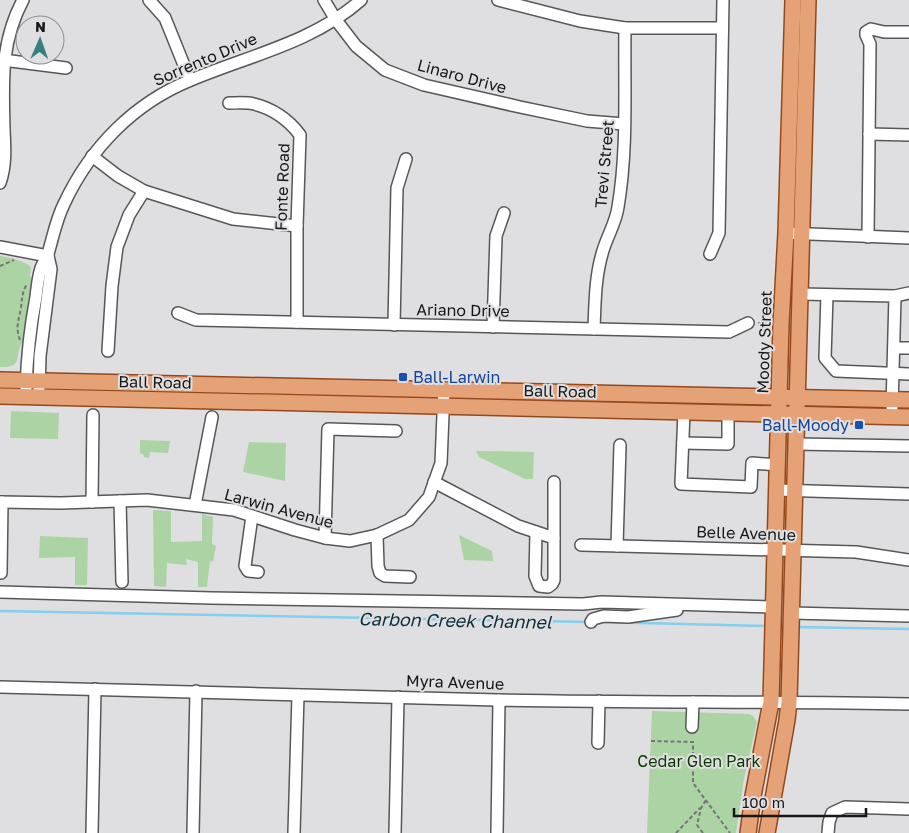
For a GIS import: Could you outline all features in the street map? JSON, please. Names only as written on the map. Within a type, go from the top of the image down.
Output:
[{"type":"main road","name":"Moody Street","points":[[748,833],[771,702],[792,0]]},
{"type":"main road","points":[[767,833],[788,720],[789,702],[808,0]]},
{"type":"main road","name":"Ball Road","points":[[0,380],[909,400]]},
{"type":"main road","name":"Ball Road","points":[[0,396],[909,417]]},
{"type":"street","points":[[0,183],[5,152],[3,60],[5,41],[11,22],[23,0]]},
{"type":"street","points":[[149,0],[165,18],[190,80]]},
{"type":"street","name":"Linaro Drive","points":[[324,0],[336,20],[356,46],[385,70],[424,85],[587,121],[624,124]]},
{"type":"street","name":"Sorrento Drive","points":[[32,397],[33,380],[41,344],[51,269],[48,256],[53,231],[63,204],[92,156],[107,138],[132,114],[156,96],[190,80],[310,34],[336,20],[361,0]]},
{"type":"street","points":[[498,0],[580,20],[625,28],[722,28]]},
{"type":"street","points":[[710,254],[718,234],[723,0]]},
{"type":"street","name":"Trevi Street","points":[[594,329],[596,283],[602,253],[618,209],[622,172],[625,28]]},
{"type":"street","points":[[868,237],[870,44],[866,35],[868,30],[909,32]]},
{"type":"street","points":[[3,60],[66,68]]},
{"type":"street","name":"Fonte Road","points":[[230,103],[254,104],[278,114],[292,124],[300,134],[297,226],[297,322]]},
{"type":"street","points":[[868,134],[909,135]]},
{"type":"street","points":[[92,156],[118,176],[144,191],[233,219],[297,226]]},
{"type":"street","points":[[394,325],[397,188],[406,159]]},
{"type":"street","points":[[108,351],[112,286],[117,247],[130,215],[144,191]]},
{"type":"street","points":[[494,327],[496,236],[504,213]]},
{"type":"street","points":[[786,233],[909,238]]},
{"type":"street","points":[[0,247],[48,256]]},
{"type":"street","points":[[801,294],[895,296],[909,293]]},
{"type":"street","points":[[827,295],[825,358],[836,371],[909,374]]},
{"type":"street","points":[[892,417],[895,296]]},
{"type":"street","name":"Ariano Drive","points":[[178,312],[196,320],[729,332],[748,323]]},
{"type":"street","points":[[894,348],[909,348]]},
{"type":"street","name":"Larwin Avenue","points":[[1,502],[147,500],[234,510],[324,538],[350,541],[377,535],[409,520],[429,497],[441,462],[444,390]]},
{"type":"street","points":[[684,412],[681,484],[751,487],[752,463],[778,465]]},
{"type":"street","points":[[683,442],[728,444],[728,413]]},
{"type":"street","points":[[92,502],[94,416]]},
{"type":"street","points":[[195,505],[212,417]]},
{"type":"street","points":[[324,538],[328,429],[396,431]]},
{"type":"street","points":[[796,444],[909,446]]},
{"type":"street","points":[[617,546],[620,445]]},
{"type":"street","points":[[434,482],[518,526],[554,538]]},
{"type":"street","points":[[536,532],[536,576],[539,586],[548,586],[554,580],[554,482]]},
{"type":"street","points":[[777,490],[909,494]]},
{"type":"street","points":[[120,501],[122,582]]},
{"type":"street","points":[[1,502],[1,573]]},
{"type":"street","points":[[252,516],[244,566],[248,571],[258,572]]},
{"type":"street","points":[[377,535],[380,573],[385,576],[410,577]]},
{"type":"street","name":"Belle Avenue","points":[[581,545],[856,552],[909,560]]},
{"type":"street","points":[[0,592],[212,598],[583,604],[602,602],[714,606],[773,611]]},
{"type":"street","points":[[591,622],[604,616],[628,617],[714,606]]},
{"type":"street","points":[[792,614],[909,616]]},
{"type":"street","name":"Myra Avenue","points":[[0,687],[499,700],[909,704]]},
{"type":"street","points":[[92,833],[95,689]]},
{"type":"street","points":[[192,833],[196,691]]},
{"type":"street","points":[[294,833],[298,695]]},
{"type":"street","points":[[395,833],[398,697]]},
{"type":"street","points":[[497,833],[499,700]]},
{"type":"street","points":[[598,743],[599,701]]},
{"type":"street","points":[[692,728],[693,702]]},
{"type":"street","points":[[828,833],[832,814],[845,807],[909,809]]},
{"type":"path","points":[[0,266],[15,260]]},
{"type":"path","points":[[22,346],[17,332],[17,319],[21,310],[22,294],[30,281]]},
{"type":"path","points":[[748,323],[781,324]]},
{"type":"path","points":[[650,740],[693,742],[693,783],[730,833]]},
{"type":"path","points":[[676,833],[701,808],[706,800]]},
{"type":"path","points":[[701,808],[697,825],[703,833]]},
{"type":"green space","points":[[0,256],[17,260],[31,267],[30,276],[33,280],[23,342],[16,363],[8,367],[0,367]]},
{"type":"green space","points":[[11,411],[59,413],[58,439],[10,438]]},
{"type":"green space","points":[[140,440],[170,441],[168,453],[150,452],[149,458],[144,457],[140,453]]},
{"type":"green space","points":[[249,442],[286,443],[285,481],[243,472]]},
{"type":"green space","points":[[476,451],[534,452],[533,479],[525,479],[479,457]]},
{"type":"green space","points":[[153,510],[171,511],[171,542],[202,541],[202,514],[213,517],[212,544],[216,546],[213,562],[210,561],[207,587],[198,587],[198,562],[186,559],[187,565],[167,563],[166,587],[154,586]]},
{"type":"green space","points":[[459,535],[492,551],[493,561],[464,560]]},
{"type":"green space","points":[[40,536],[88,538],[87,585],[75,585],[75,557],[39,558]]},
{"type":"green space","name":"Cedar Glen Park","points":[[652,711],[749,714],[753,716],[757,722],[744,779],[736,833],[647,833]]},
{"type":"waterway","name":"Carbon Creek Channel","points":[[0,611],[588,622]]},
{"type":"waterway","name":"Carbon Creek Channel","points":[[601,622],[768,626]]},
{"type":"waterway","name":"Carbon Creek Channel","points":[[796,627],[909,629]]},
{"type":"place","name":"Ball-Larwin","points":[[403,377]]},
{"type":"place","name":"Ball-Moody","points":[[859,425]]}]
